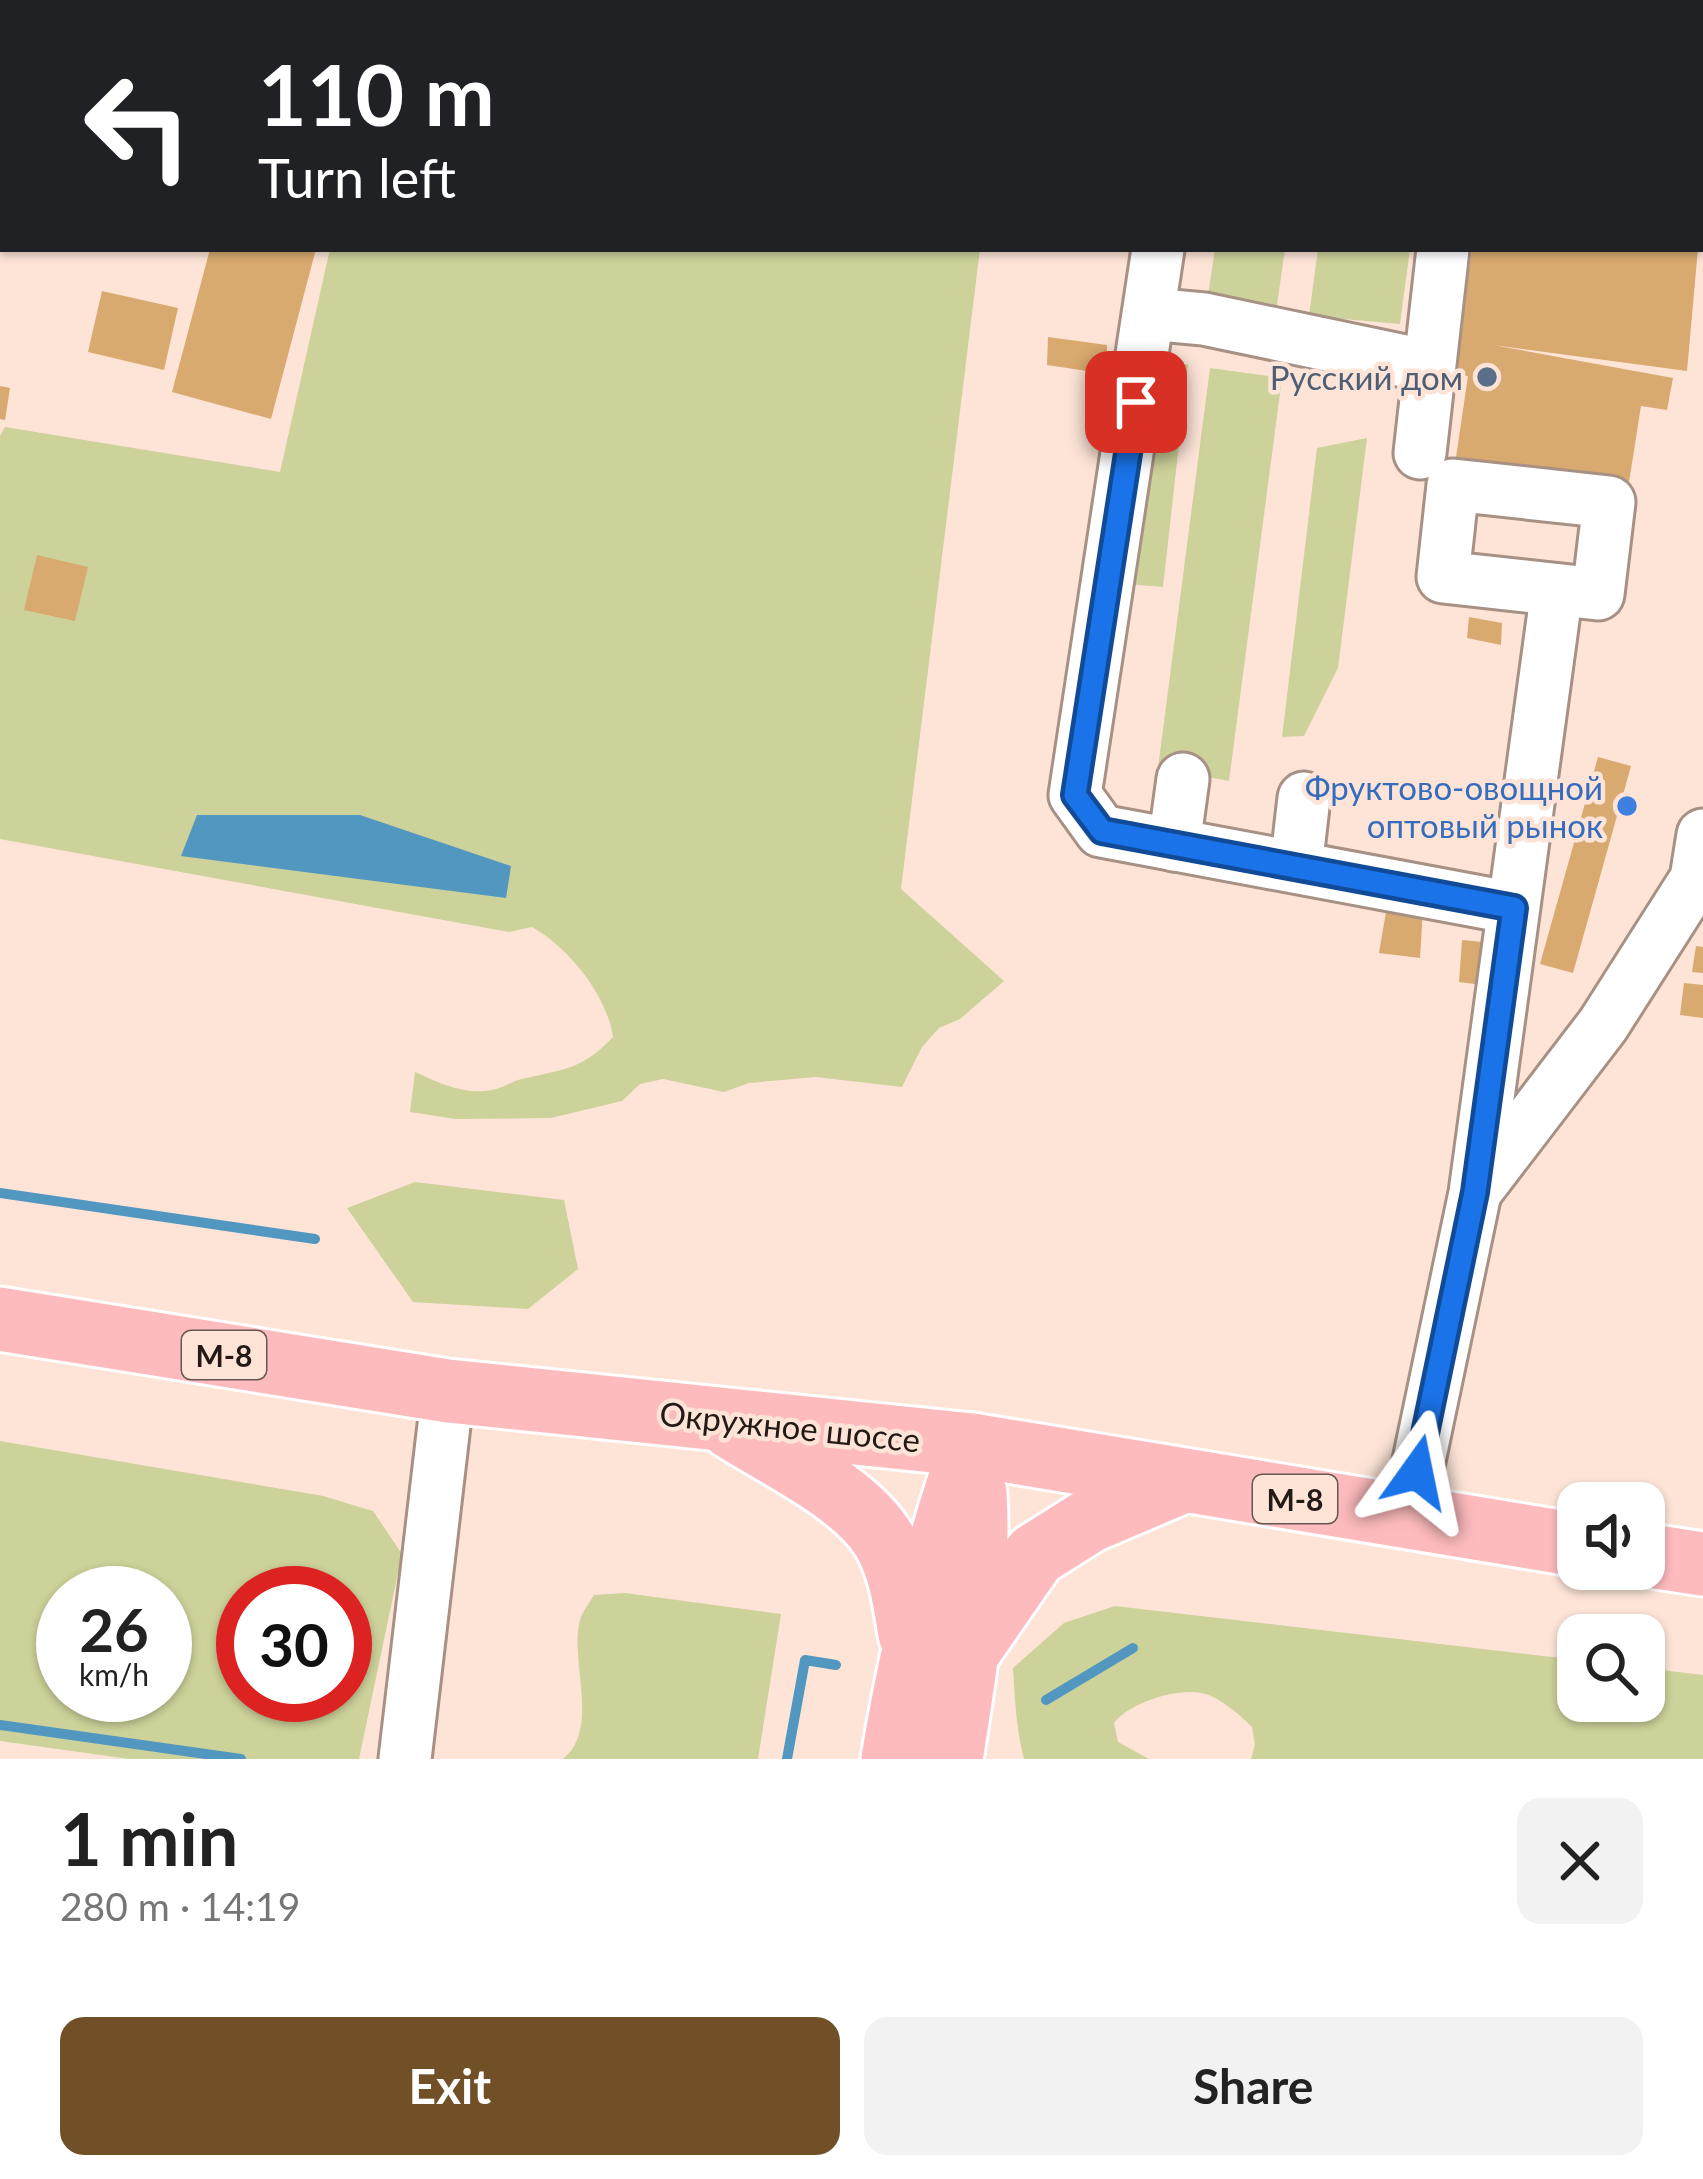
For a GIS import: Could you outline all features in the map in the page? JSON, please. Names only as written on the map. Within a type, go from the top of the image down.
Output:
[{"type":"main road","name":"Окружное шоссе","points":[[0,1319],[448,1391],[972,1445],[1557,1542]]},
{"type":"main road","points":[[719,1419],[865,1514],[884,1541],[940,1649],[951,1759]]},
{"type":"main road","points":[[893,1759],[978,1549],[972,1445]]},
{"type":"main road","points":[[940,1649],[982,1626],[1035,1555],[1089,1520],[1183,1481]]},
{"type":"main road","points":[[1665,1558],[1703,1564]]},
{"type":"street","points":[[1158,252],[1075,795],[1102,831],[1514,908]]},
{"type":"street","points":[[1420,453],[1444,252]]},
{"type":"street","points":[[1149,314],[1204,319],[1428,366]]},
{"type":"street","points":[[1407,1518],[1475,1192],[1557,590]]},
{"type":"street","points":[[1174,844],[1183,779]]},
{"type":"street","points":[[1296,867],[1304,798]]},
{"type":"street","points":[[1475,1192],[1603,1025],[1701,865]]},
{"type":"street","points":[[405,1759],[448,1391]]},
{"type":"green space","points":[[329,252],[980,252],[901,889],[1004,981],[960,1019],[939,1028],[922,1047],[902,1087],[816,1077],[749,1083],[724,1092],[663,1079],[640,1084],[622,1101],[551,1118],[456,1119],[410,1112],[415,1072],[454,1088],[485,1091],[572,1067],[613,1037],[603,1005],[584,974],[532,927],[509,932],[0,839],[0,436],[5,427],[280,472]]},
{"type":"green space","points":[[1215,252],[1285,252],[1275,319],[1206,308]]},
{"type":"green space","points":[[1318,252],[1410,252],[1400,324],[1309,316]]},
{"type":"green space","points":[[1188,364],[1163,587],[1128,584],[1159,369]]},
{"type":"green space","points":[[1210,368],[1282,378],[1229,781],[1158,768]]},
{"type":"green space","points":[[1367,438],[1338,668],[1304,736],[1282,737],[1317,448]]},
{"type":"green space","points":[[415,1182],[564,1200],[578,1269],[528,1309],[413,1302],[347,1208]]},
{"type":"green space","points":[[0,1441],[323,1496],[373,1511],[402,1554],[372,1697],[372,1566],[216,1566],[216,1722],[367,1722],[359,1759],[129,1759],[0,1741]]},
{"type":"green space","points":[[625,1593],[781,1614],[758,1759],[563,1759],[580,1730],[581,1617],[594,1595]]},
{"type":"green space","points":[[1115,1606],[1557,1658],[1557,1722],[1665,1722],[1665,1670],[1703,1675],[1703,1759],[1251,1759],[1252,1727],[1218,1700],[1189,1692],[1146,1701],[1114,1723],[1118,1742],[1149,1759],[1024,1759],[1013,1668],[1064,1623]]},
{"type":"water","points":[[197,815],[360,815],[511,866],[506,898],[181,856]]},
{"type":"building","points":[[209,252],[315,252],[271,419],[172,392]]},
{"type":"building","points":[[1472,252],[1698,252],[1687,371],[1493,345],[1673,378],[1667,410],[1641,406],[1627,495],[1455,464],[1468,376],[1454,374]]},
{"type":"building","points":[[102,291],[178,308],[164,370],[88,352]]},
{"type":"building","points":[[1048,337],[1107,345],[1107,374],[1047,365]]},
{"type":"building","points":[[0,386],[10,388],[5,420],[0,419]]},
{"type":"building","points":[[37,555],[88,567],[75,621],[24,610]]},
{"type":"building","points":[[1469,617],[1502,623],[1501,645],[1467,638]]},
{"type":"building","points":[[1598,757],[1631,766],[1573,973],[1540,964]]},
{"type":"building","points":[[1388,900],[1423,909],[1420,958],[1379,953]]},
{"type":"building","points":[[1462,940],[1494,943],[1490,986],[1459,982]]},
{"type":"building","points":[[1696,946],[1703,947],[1703,973],[1692,972]]},
{"type":"building","points":[[1684,983],[1703,985],[1703,1018],[1680,1015]]},
{"type":"waterway","points":[[0,1193],[315,1239]]},
{"type":"waterway","points":[[1046,1700],[1133,1648]]},
{"type":"waterway","points":[[787,1759],[805,1660],[836,1665]]},
{"type":"waterway","points":[[0,1725],[241,1759]]},
{"type":"place","name":"Русский дом","points":[[1487,377]]},
{"type":"place","name":"Фруктово-овощной оптовый рынок","points":[[1627,806]]},
{"type":"route","points":[[1136,402],[1075,795],[1102,831],[1514,908],[1475,1192],[1417,1472]]}]
